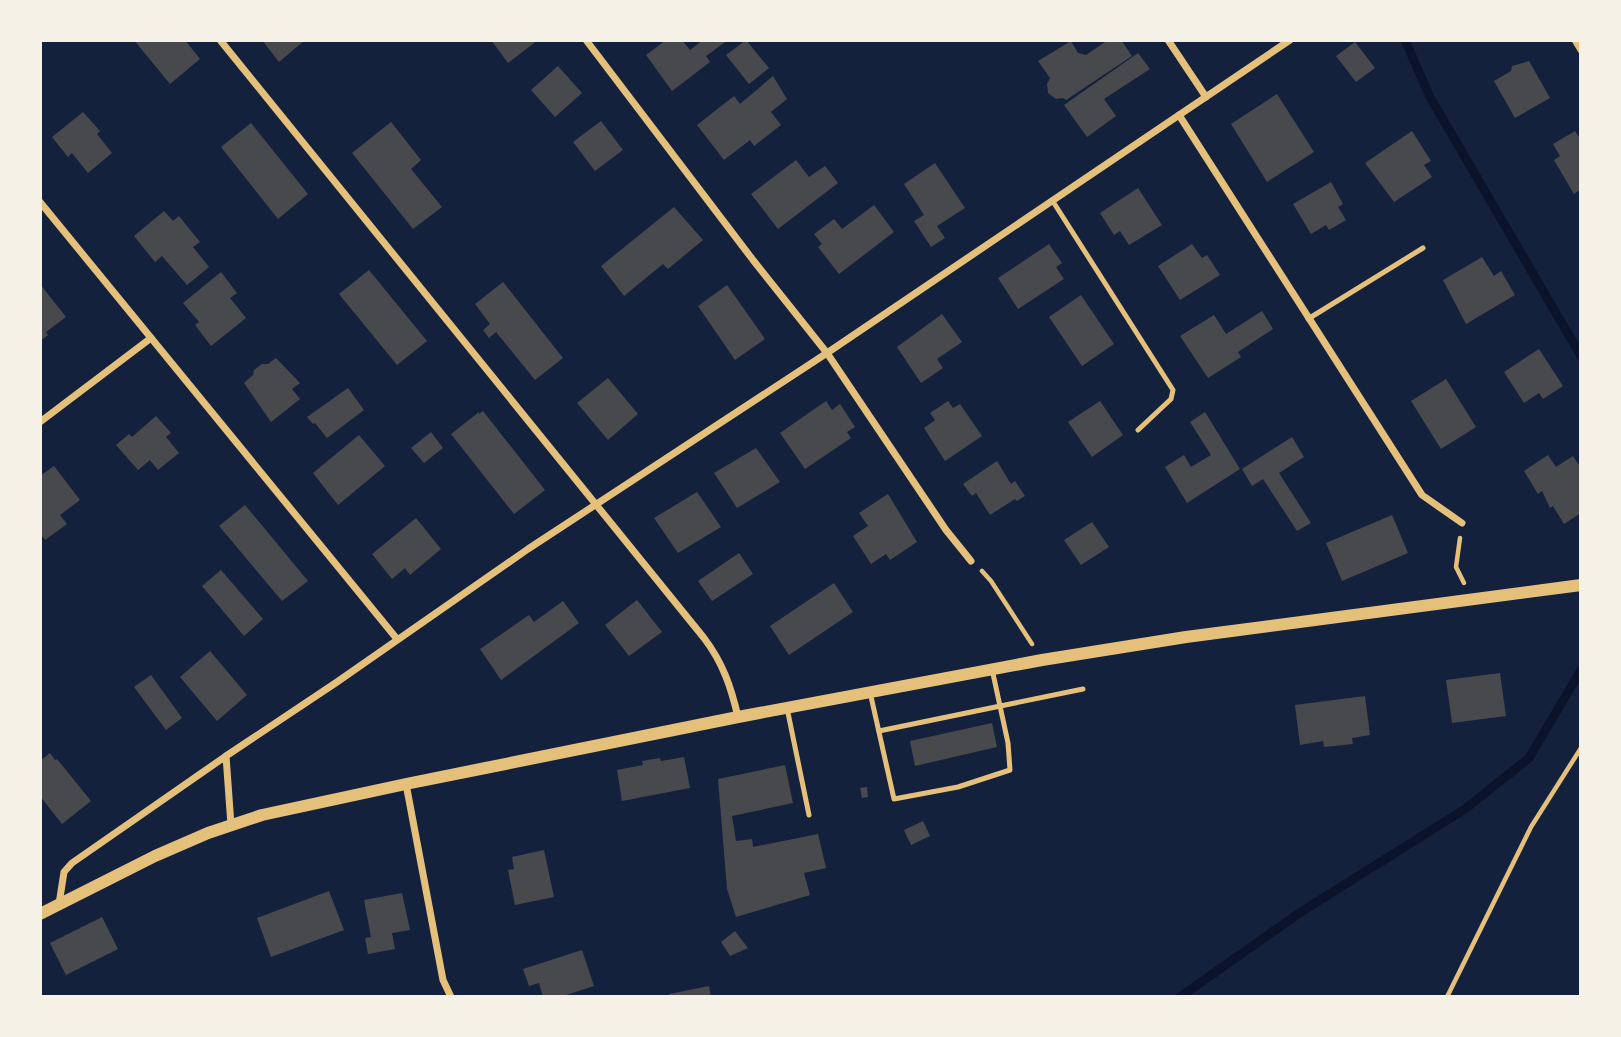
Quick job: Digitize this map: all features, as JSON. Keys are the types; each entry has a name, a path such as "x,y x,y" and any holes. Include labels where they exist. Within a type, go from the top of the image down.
{"street":[{"path":"219,40 719,658 730,683 738,717"},
{"path":"586,40 752,260 827,353 946,530 971,561"},
{"path":"1168,40 1206,97"},
{"path":"59,905 64,872 72,863 595,505 827,353 1290,40"},
{"path":"1575,40 1581,50"},
{"path":"1179,115 1422,495 1462,523"},
{"path":"40,203 397,639"},
{"path":"40,422 151,338"},
{"path":"40,914 155,856 231,825 406,783 1042,660 1186,637 1581,585"},
{"path":"226,756 231,825"},
{"path":"406,783 443,981 451,997"}],"lane":[{"path":"1052,200 1173,390 1171,399 1138,430"},
{"path":"1308,319 1423,248"},
{"path":"870,692 894,799 958,787 1010,770 1008,743 992,669"},
{"path":"878,731 1083,690"},
{"path":"788,708 809,816"}],"path":[{"path":"1462,523 1456,567 1473,599"},
{"path":"971,561 991,580 1042,660"},
{"path":"1447,997 1531,827 1581,748"}],"building":[{"path":"134,40 185,40 200,59 170,84"},
{"path":"262,40 305,40 279,62"},
{"path":"491,40 538,40 508,63"},
{"path":"666,40 682,40 690,50 703,40 728,40 706,56 710,62 672,91 646,55"},
{"path":"746,40 769,68 749,84 726,55"},
{"path":"1108,40 1121,40 1132,56 1066,100 1056,99 1048,93 1047,84 1050,78 1038,61 1071,41 1078,53 1086,55"},
{"path":"1355,42 1375,68 1356,82 1336,56"},
{"path":"1138,53 1150,69 1104,99 1116,116 1087,137 1064,105"},
{"path":"1529,61 1550,98 1515,118 1494,81 1511,71 1512,66"},
{"path":"558,66 582,93 555,117 531,90"},
{"path":"773,76 787,99 771,112 781,125 754,146 750,140 724,160 697,125 734,96 740,104"},
{"path":"1277,94 1314,152 1267,182 1231,124"},
{"path":"83,112 100,131 97,134 112,153 88,173 72,153 68,157 52,137"},
{"path":"601,121 623,150 595,171 573,142"},
{"path":"391,122 421,160 411,169 442,207 413,229 352,153"},
{"path":"251,123 308,194 278,219 221,147"},
{"path":"1412,131 1431,161 1424,165 1432,177 1394,202 1365,163"},
{"path":"1575,131 1581,140 1581,189 1574,194 1554,160 1560,156 1553,144"},
{"path":"796,160 809,177 825,166 838,183 778,229 751,194"},
{"path":"935,163 965,208 937,226 945,238 931,247 914,221 924,215 904,184"},
{"path":"1331,182 1343,204 1338,207 1346,220 1329,230 1326,225 1311,234 1293,204"},
{"path":"1138,188 1162,225 1129,245 1120,231 1114,235 1100,213"},
{"path":"874,205 894,232 839,274 818,247 822,244 814,234 834,219 842,229"},
{"path":"674,207 703,240 668,269 663,264 624,296 601,266"},
{"path":"164,211 173,221 179,216 200,242 193,247 209,267 187,285 162,256 155,262 134,236"},
{"path":"1049,244 1062,263 1056,267 1064,279 1018,309 998,278"},
{"path":"1192,244 1202,258 1207,255 1220,275 1180,300 1158,266"},
{"path":"1482,257 1494,276 1501,271 1515,295 1466,324 1443,280"},
{"path":"369,270 427,341 397,365 339,294"},
{"path":"221,272 237,293 230,298 246,318 211,346 195,325 199,322 183,303"},
{"path":"503,282 563,358 535,380 496,332 489,338 483,330 490,324 475,304"},
{"path":"40,284 66,317 46,332 48,335 40,341"},
{"path":"727,285 765,339 735,360 698,306"},
{"path":"1081,295 1114,344 1082,366 1049,317"},
{"path":"1262,311 1273,329 1238,352 1241,357 1208,378 1180,336 1214,315 1226,334"},
{"path":"942,314 962,342 937,359 943,368 921,383 897,347"},
{"path":"1539,349 1563,386 1543,399 1539,393 1524,403 1504,372"},
{"path":"276,358 300,383 292,389 300,399 271,422 244,383 253,375 254,370"},
{"path":"608,378 638,414 608,440 577,403"},
{"path":"1446,379 1476,427 1441,449 1411,401"},
{"path":"348,388 364,410 327,438 307,417"},
{"path":"826,401 832,410 840,404 855,427 847,432 851,438 805,469 780,433"},
{"path":"948,401 953,408 960,404 982,436 945,461 924,428 935,420 930,413"},
{"path":"1100,401 1123,435 1092,457 1068,422"},
{"path":"483,411 545,490 514,514 451,434"},
{"path":"1205,412 1240,469 1187,503 1165,467 1184,455 1191,467 1211,455 1190,422"},
{"path":"156,416 171,433 166,437 179,453 158,470 150,460 138,470 116,445 129,434 132,437"},
{"path":"431,432 443,448 424,463 411,448"},
{"path":"359,435 385,466 338,505 313,473"},
{"path":"1292,437 1304,457 1279,473 1311,523 1297,531 1263,479 1252,486 1242,469"},
{"path":"756,448 780,482 737,508 714,473"},
{"path":"1548,455 1556,467 1573,456 1581,468 1581,513 1564,524 1553,506 1550,508 1542,491 1538,494 1524,471"},
{"path":"997,461 1011,484 1015,481 1025,496 1017,501 1015,499 990,515 976,493 972,496 963,484"},
{"path":"54,466 80,500 60,515 67,524 45,540 40,533 40,476"},
{"path":"697,492 721,527 678,553 654,518"},
{"path":"888,494 917,542 890,560 886,554 871,564 853,536 868,526 859,513"},
{"path":"245,505 308,581 282,601 219,526"},
{"path":"1392,515 1408,553 1342,581 1326,543"},
{"path":"416,518 441,549 410,575 405,568 392,579 372,554"},
{"path":"1092,522 1109,547 1081,565 1064,540"},
{"path":"739,553 753,574 712,601 698,581"},
{"path":"221,570 263,619 244,636 202,586"},
{"path":"834,583 853,612 789,655 770,626"},
{"path":"637,600 662,632 629,656 605,625"},
{"path":"563,601 579,623 501,680 480,649 529,615 534,622"},
{"path":"210,651 247,695 217,721 180,677"},
{"path":"1500,673 1506,716 1452,723 1446,680"},
{"path":"151,675 182,718 166,730 134,687"},
{"path":"1365,696 1370,735 1352,738 1353,744 1324,747 1323,741 1300,745 1295,705"},
{"path":"992,723 997,747 915,766 910,741"},
{"path":"50,753 91,801 62,824 40,796 40,761"},
{"path":"684,757 690,788 622,801 617,770 643,765 642,761"},
{"path":"785,765 793,803 732,816 736,841 752,839 753,847 818,834 826,868 804,873 810,895 736,917 727,889 718,779"},
{"path":"867,787 868,797 862,798 860,788"},
{"path":"923,821 930,836 911,845 904,830"},
{"path":"544,850 554,897 515,905 508,870 514,869 512,857"},
{"path":"329,891 344,930 271,957 257,918"},
{"path":"402,893 410,930 392,933 395,949 368,954 365,938 371,937 364,900"},
{"path":"102,917 118,949 66,975 50,943"},
{"path":"735,931 748,948 730,956 721,942"},
{"path":"582,950 594,986 560,997 543,997 539,983 529,986 523,969"},
{"path":"709,986 711,997 669,997 669,994"}],"waterway":[{"path":"1405,40 1430,97 1581,356"},
{"path":"1180,997 1301,912 1465,809 1529,758 1581,670"}]}
